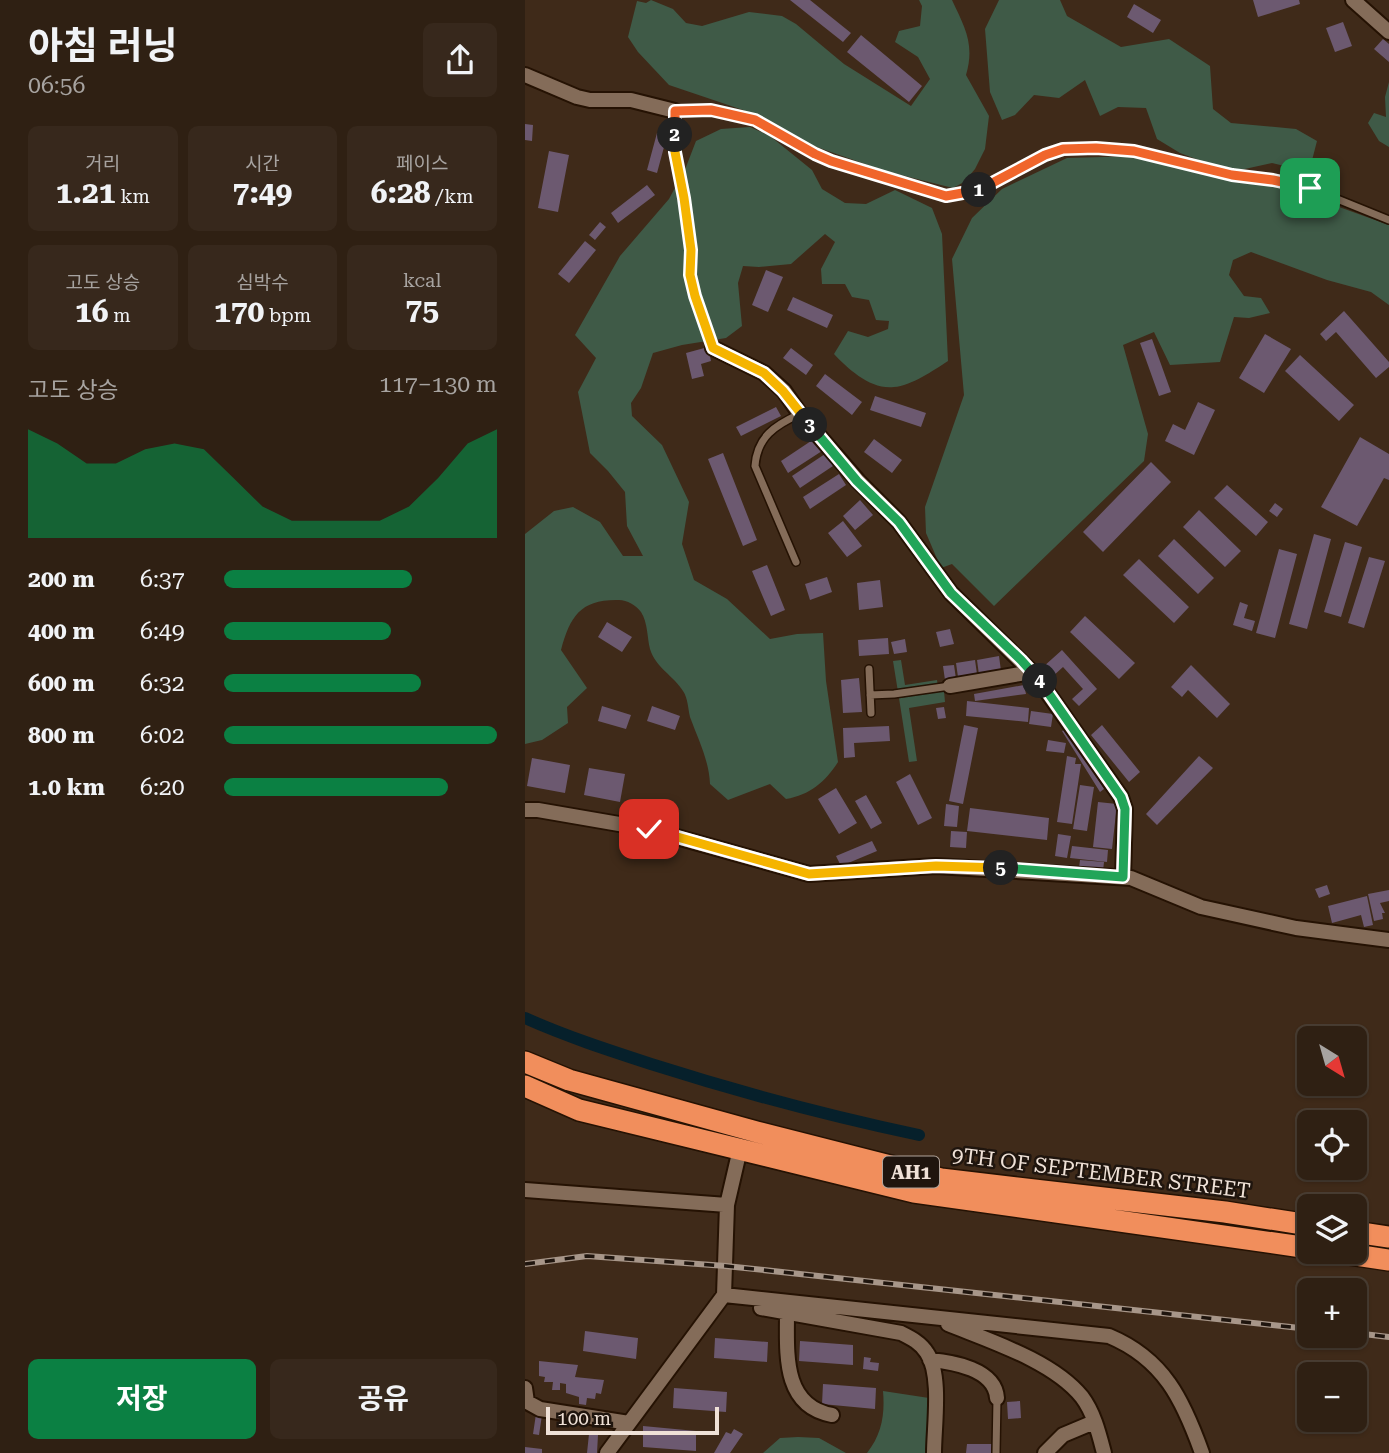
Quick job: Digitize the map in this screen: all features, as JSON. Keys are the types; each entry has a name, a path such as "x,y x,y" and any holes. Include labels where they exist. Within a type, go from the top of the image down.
{"highway":[{"name":"9TH OF SEPTEMBER STREET","path":"525,1062 569,1080 941,1179 1225,1212 1297,1223"},
{"name":"9TH OF SEPTEMBER STREET","path":"525,1086 579,1110 914,1192 1297,1246"},
{"path":"1367,1234 1389,1237"},
{"path":"1367,1257 1389,1260"}],"street":[{"path":"1353,0 1389,32"},
{"path":"525,75 577,97 590,100 631,100 675,111"},
{"path":"713,348 764,373 783,391 857,481 899,522 951,593 1048,691 1121,797 1125,809 1123,877"},
{"path":"950,686 1031,671"},
{"path":"525,810 649,829 809,874 936,866 1131,878 1213,910 1296,928 1389,940"},
{"path":"607,1453 723,1299 727,1205 740,1149"},
{"path":"525,1190 727,1205"},
{"path":"723,1299 901,1333 915,1341 927,1352 934,1368 934,1453"},
{"path":"723,1299 1109,1336 1130,1344 1150,1359 1171,1385 1183,1404 1202,1453"},
{"path":"787,1312 789,1367 795,1389 803,1402 818,1412 832,1415"},
{"path":"934,1318 1024,1356 1067,1382 1082,1398 1094,1422 1104,1453"},
{"path":"930,1360 975,1370 988,1379 996,1390 997,1398"},
{"path":"525,1388 527,1402 540,1409 629,1423"},
{"path":"1045,1453 1063,1435 1094,1422"}],"lane":[{"path":"713,348 690,275 691,250 675,152 675,111 711,110 755,120 831,161 946,196 980,190 1045,155 1063,149 1096,148 1134,151 1232,175 1310,188 1389,220"},
{"path":"796,562 755,466 756,452 771,430 800,414"},
{"path":"869,669 871,713"},
{"path":"870,695 950,686"},
{"path":"996,1453 997,1398"}],"green space":[{"path":"651,0 673,9 686,23 702,26 749,12 782,16 796,24 844,64 911,106 930,79 918,57 895,42 899,31 920,26 922,6 919,0 952,0 965,28 969,45 966,75 989,116 985,149 975,169 964,182 953,188 885,171 811,145 743,110 669,85 638,52 628,37 637,1 646,3"},
{"path":"999,0 1060,0 1067,16 1121,47 1169,39 1210,66 1213,109 1231,123 1296,129 1317,141 1309,172 1272,163 1231,172 1180,153 1157,139 1146,108 1118,107 1100,116 1085,80 1059,98 1034,95 1015,115 1002,120 990,92 985,29"},
{"path":"1389,82 1389,147 1379,141 1368,123 1374,113 1386,117 1385,97"},
{"path":"750,127 770,136 812,170 822,189 845,203 866,204 895,190 932,208 942,234 948,361 908,384 885,387 869,382 853,372 834,354 848,331 868,337 888,329 889,321 876,320 869,300 852,297 845,284 822,284 821,269 835,242 825,234 791,264 743,266 738,283 742,326 726,338 653,353 641,388 631,403 632,416 662,445 689,502 682,544 694,580 727,599 770,639 823,633 826,681 838,762 816,786 795,797 786,799 770,784 728,800 710,784 705,758 685,694 653,656 641,612 625,601 606,600 586,606 573,619 561,650 587,688 567,707 568,723 542,740 525,744 525,534 554,511 573,507 600,522 623,556 643,556 627,526 625,492 590,453 578,392 596,358 575,335 620,256 669,199 696,141 721,129"},
{"path":"1139,156 1208,175 1292,190 1389,225 1389,305 1371,292 1327,280 1251,252 1233,260 1229,275 1244,296 1261,298 1270,313 1249,318 1234,317 1220,362 1170,365 1154,332 1123,345 1148,434 1144,461 994,606 952,564 941,568 926,533 925,507 964,395 952,259 972,218 1002,189 1067,158"},
{"path":"901,660 905,685 937,680 938,686 898,692 893,661"},
{"path":"944,691 945,702 909,708 917,761 909,762 899,698"},
{"path":"883,1391 929,1398 929,1453 867,1453 881,1424"},
{"path":"780,1438 819,1438 846,1453 763,1453"}],"building":[{"path":"790,0 810,0 851,33 843,42"},
{"path":"1253,0 1299,0 1300,4 1258,17"},
{"path":"1134,4 1161,20 1153,33 1127,17"},
{"path":"1343,22 1352,46 1335,52 1326,28"},
{"path":"861,35 922,86 909,102 847,52"},
{"path":"1383,39 1389,44 1389,62 1374,49"},
{"path":"525,124 533,125 532,141 525,140"},
{"path":"657,133 667,136 657,173 647,170"},
{"path":"549,151 569,155 558,212 538,208"},
{"path":"647,185 655,195 618,223 611,213"},
{"path":"600,222 606,227 595,240 589,235"},
{"path":"585,241 596,250 569,283 558,274"},
{"path":"766,270 783,277 768,312 752,305"},
{"path":"793,297 833,315 827,328 787,310"},
{"path":"1344,311 1389,362 1389,367 1376,378 1336,332 1326,341 1320,334"},
{"path":"1265,334 1291,349 1264,393 1239,378"},
{"path":"1152,339 1171,392 1159,396 1140,343"},
{"path":"708,347 711,361 701,364 704,376 692,379 686,353"},
{"path":"791,348 813,365 806,375 783,358"},
{"path":"1300,355 1354,405 1339,421 1285,371"},
{"path":"825,374 862,402 852,415 816,386"},
{"path":"875,396 926,413 921,427 870,410"},
{"path":"1198,402 1215,410 1194,455 1165,441 1173,424 1185,430"},
{"path":"776,407 781,416 741,436 736,427"},
{"path":"1360,437 1389,454 1389,480 1384,478 1357,526 1321,507"},
{"path":"814,439 822,451 788,473 781,461"},
{"path":"874,439 902,460 892,473 864,452"},
{"path":"723,453 757,540 743,546 708,459"},
{"path":"825,454 833,466 800,488 792,476"},
{"path":"1151,462 1171,482 1103,552 1083,532"},
{"path":"839,474 846,485 810,509 803,497"},
{"path":"1227,485 1268,522 1256,536 1214,498"},
{"path":"860,500 873,515 855,530 843,516"},
{"path":"1275,503 1283,509 1277,517 1269,511"},
{"path":"1199,510 1241,551 1225,567 1183,527"},
{"path":"843,521 862,546 847,557 828,533"},
{"path":"1314,534 1331,539 1307,629 1289,624"},
{"path":"1174,539 1214,578 1198,594 1158,556"},
{"path":"1345,542 1362,547 1341,617 1324,612"},
{"path":"1279,549 1297,554 1275,638 1256,633"},
{"path":"1369,557 1385,561 1364,628 1348,623"},
{"path":"1139,559 1189,607 1174,623 1123,575"},
{"path":"767,565 785,610 771,616 752,571"},
{"path":"827,577 832,592 810,600 805,584"},
{"path":"880,580 883,607 859,610 857,583"},
{"path":"1240,602 1248,605 1244,618 1255,621 1252,631 1233,625"},
{"path":"1085,616 1135,663 1119,679 1070,632"},
{"path":"607,622 632,637 622,652 598,637"},
{"path":"950,629 954,644 940,647 936,632"},
{"path":"888,638 889,654 859,656 858,640"},
{"path":"905,639 907,652 894,654 891,642"},
{"path":"1062,650 1097,689 1079,706 1072,699 1083,689 1063,667 1052,677 1043,667"},
{"path":"999,656 1001,671 979,675 977,660"},
{"path":"975,660 977,674 958,677 956,663"},
{"path":"954,665 956,679 945,680 943,666"},
{"path":"1191,665 1230,704 1217,718 1188,690 1182,697 1171,687"},
{"path":"859,678 862,712 843,713 841,680"},
{"path":"1024,685 1026,694 975,701 974,694"},
{"path":"967,701 1029,708 1028,722 966,716"},
{"path":"602,706 631,715 626,729 598,721"},
{"path":"652,706 680,716 675,730 647,721"},
{"path":"944,707 946,718 938,719 936,708"},
{"path":"1031,711 1053,714 1051,727 1029,724"},
{"path":"964,725 978,728 963,804 949,801"},
{"path":"1102,725 1140,772 1129,782 1091,735"},
{"path":"889,726 890,741 854,743 855,757 844,758 843,728"},
{"path":"1066,729 1104,789 1100,792 1062,731"},
{"path":"1048,740 1066,743 1064,753 1046,751"},
{"path":"1067,756 1076,758 1075,764 1081,764 1072,824 1057,822"},
{"path":"1199,756 1213,768 1157,825 1146,814"},
{"path":"532,758 570,765 565,793 527,786"},
{"path":"589,768 625,774 620,802 584,795"},
{"path":"910,774 932,818 918,825 896,782"},
{"path":"1080,785 1094,787 1087,831 1073,829"},
{"path":"836,788 857,823 839,834 818,799"},
{"path":"866,795 882,823 871,829 855,801"},
{"path":"1098,802 1117,804 1112,849 1093,847"},
{"path":"946,804 959,806 957,827 944,826"},
{"path":"970,808 1049,818 1047,840 967,831"},
{"path":"951,831 967,832 966,848 950,847"},
{"path":"1058,834 1071,836 1067,858 1055,856"},
{"path":"872,841 877,851 841,866 836,856"},
{"path":"1072,846 1108,850 1107,862 1070,858"},
{"path":"1080,860 1104,862 1103,871 1079,868"},
{"path":"1327,885 1330,894 1319,898 1315,889"},
{"path":"1389,890 1389,901 1380,903 1385,913 1382,913 1383,919 1374,921 1368,894"},
{"path":"1367,896 1373,925 1364,927 1361,915 1332,923 1328,906"},
{"path":"585,1331 638,1338 636,1359 583,1351"},
{"path":"715,1338 768,1342 767,1362 714,1358"},
{"path":"800,1341 853,1345 853,1365 799,1361"},
{"path":"864,1357 871,1358 870,1362 879,1363 878,1371 863,1369"},
{"path":"539,1361 578,1365 575,1377 604,1380 601,1394 596,1393 595,1399 587,1398 586,1405 579,1404 579,1397 566,1393 566,1384 560,1383 560,1390 552,1390 553,1382 544,1382 545,1377 539,1376"},
{"path":"823,1384 876,1388 875,1409 822,1404"},
{"path":"674,1388 727,1392 726,1412 673,1408"},
{"path":"1020,1401 1021,1418 1008,1419 1007,1402"},
{"path":"536,1414 542,1415 539,1435 533,1434"},
{"path":"643,1426 696,1431 696,1451 643,1447"},
{"path":"734,1429 743,1434 730,1453 714,1453 726,1432 731,1434"},
{"path":"589,1434 598,1435 597,1453 587,1453"},
{"path":"967,1444 992,1444 991,1453 966,1453"},
{"path":"525,1447 542,1449 542,1453 525,1453"}],"waterway":[{"path":"525,1018 603,1048 717,1084 818,1112 919,1135"}],"railway":[{"path":"525,1264 587,1256 726,1266 1297,1328"},
{"path":"1367,1334 1389,1337"}],"route":[{"path":"649,829 809,874 936,866 1123,877 1126,843 1125,809 1121,797 1036,676 951,593 899,522 857,481 783,391 764,373 713,348 690,275 691,250 675,152 675,111 711,110 755,120 831,161 946,196 980,190 1045,155 1063,149 1096,148 1134,151 1232,175 1310,188"}]}
